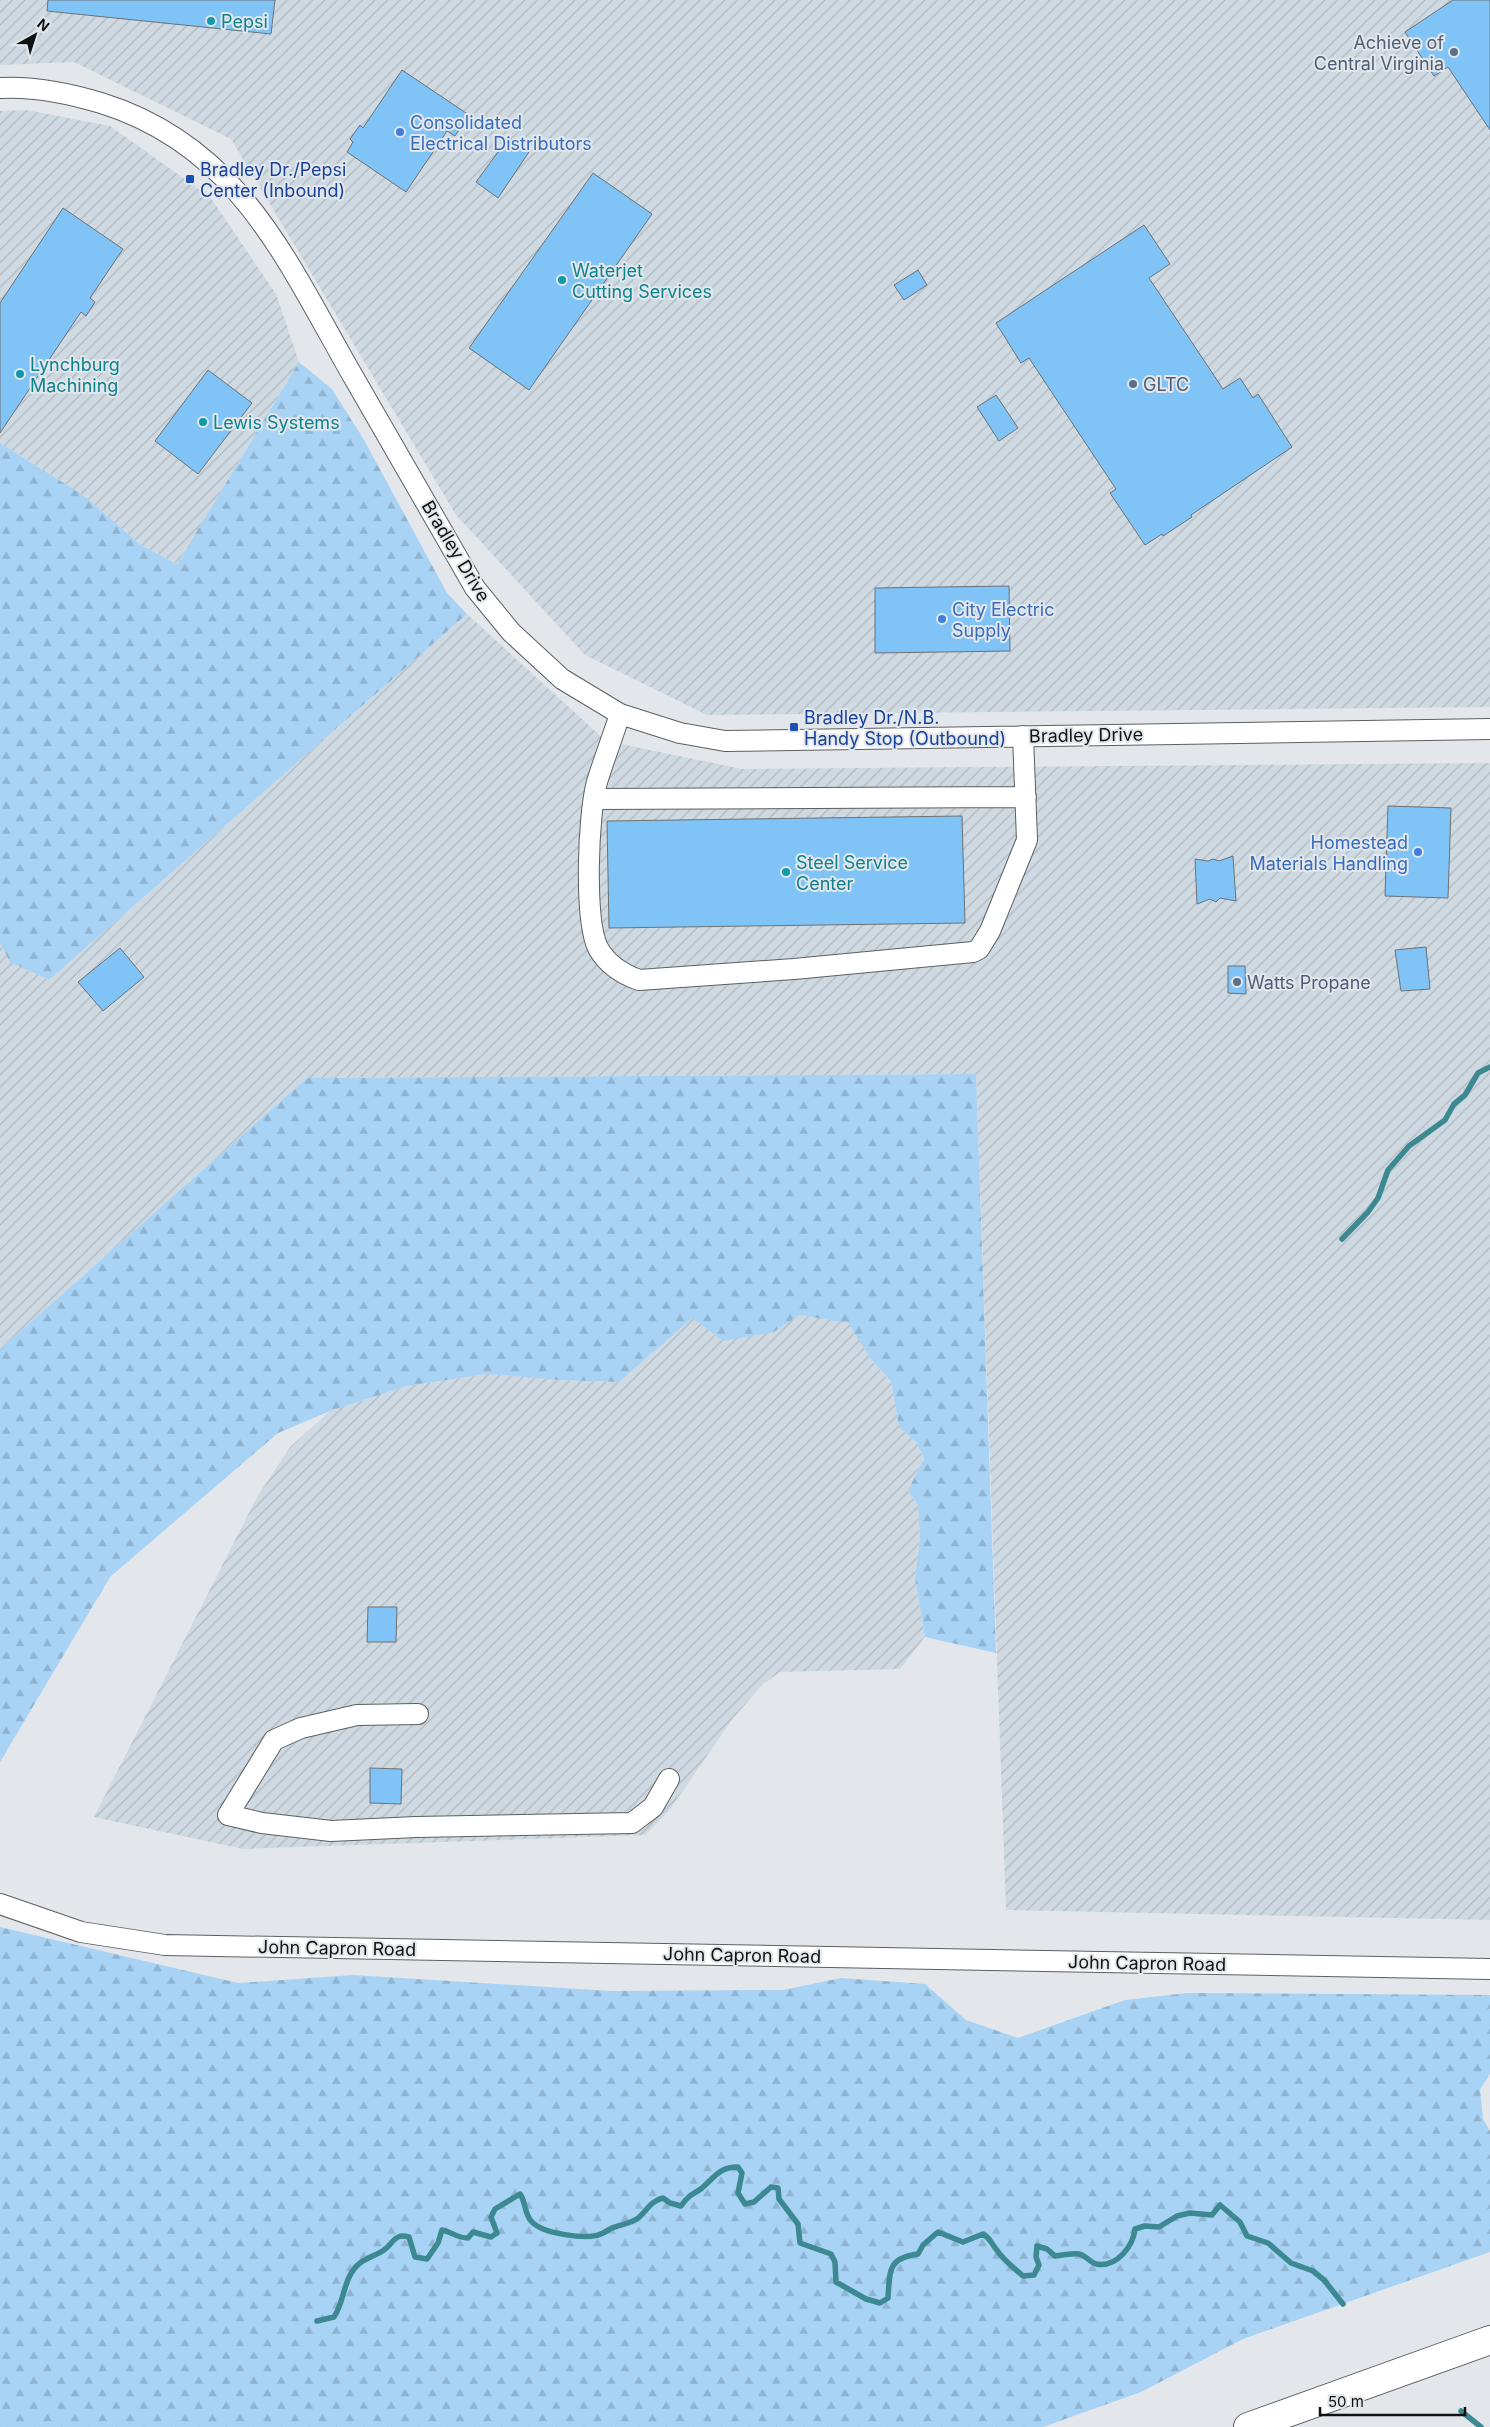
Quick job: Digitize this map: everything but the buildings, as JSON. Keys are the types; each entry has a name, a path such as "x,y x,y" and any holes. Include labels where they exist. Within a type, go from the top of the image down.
{"highway":[{"path":"1248,2427 1490,2340"}],"street":[{"name":"Bradley Drive","path":"0,88 70,93 124,110 179,138 224,175 268,229 475,588 511,632 562,679 620,714 680,733 725,741 1490,729"},
{"path":"620,714 597,783 594,798 588,864 592,933 606,959 619,971 639,980 794,969 973,952 979,949 990,931 1023,855 1027,840 1023,736"},
{"path":"594,798 1026,797"},
{"path":"418,1714 356,1715 301,1728 274,1740 228,1815 262,1823 331,1831 416,1826 632,1823 653,1807 669,1779"},
{"name":"John Capron Road","path":"0,1904 81,1932 165,1944 1490,1969"}],"shaded area":[{"path":"0,0 1490,0 1490,707 707,715 585,655 456,515 231,139 74,62 0,65"},
{"path":"26,110 110,126 210,197 276,294 299,362 177,564 141,545 83,495 0,443 0,111"},
{"path":"467,614 606,741 742,769 1490,763 1490,1920 1006,1910 976,1074 307,1078 0,1349 0,943 10,962 49,980"},
{"path":"799,1315 848,1322 871,1359 891,1383 899,1427 916,1442 924,1459 908,1490 918,1506 920,1539 915,1578 925,1637 900,1669 780,1672 763,1684 731,1721 669,1811 645,1835 243,1849 94,1817 257,1497 290,1447 330,1411 407,1386 488,1374 559,1380 619,1382 692,1317 774,1332"}],"green space":[{"path":"299,362 332,389 364,440 447,593 467,614 49,980 10,962 0,943 0,443 83,495 141,545 177,564"},
{"path":"976,1074 996,1653 925,1637 915,1578 920,1539 918,1506 908,1490 924,1459 916,1442 899,1427 891,1382 871,1359 848,1323 799,1315 774,1332 723,1341 692,1318 619,1382 559,1380 488,1374 407,1386 330,1411 278,1433 110,1577 0,1762 0,1349 307,1078"},
{"path":"0,1927 238,1983 353,1975 611,1991 783,1990 841,1978 925,1984 966,2020 1018,2038 1125,2000 1187,1993 1490,1995 1490,2074 1480,2090 1483,2119 1490,2131 1490,2252 1243,2339 1141,2392 1043,2427 0,2427"}],"waterway":[{"path":"1342,1239 1368,1212 1378,1198 1388,1170 1409,1146 1445,1120 1454,1104 1465,1095 1478,1073 1490,1067"},
{"path":"317,2321 334,2317 354,2268 384,2250 400,2236 409,2237 415,2257 427,2259 438,2243 442,2230 464,2238 468,2238 473,2232 491,2237 497,2233 491,2217 495,2209 520,2194 529,2218 537,2226 565,2235 594,2236 635,2220 659,2199 663,2198 670,2203 681,2206 718,2173 732,2167 738,2167 742,2173 738,2193 745,2204 754,2202 771,2187 778,2188 779,2199 798,2224 800,2243 831,2254 835,2262 836,2282 866,2299 880,2303 888,2298 890,2273 895,2263 908,2256 918,2254 923,2245 938,2232 963,2242 983,2234 1005,2260 1023,2276 1034,2275 1039,2265 1036,2257 1037,2246 1047,2249 1055,2256 1079,2254 1096,2264 1111,2263 1127,2249 1134,2236 1135,2229 1145,2226 1159,2227 1177,2216 1190,2213 1212,2215 1220,2205 1240,2222 1247,2236 1268,2243 1291,2263 1313,2271 1324,2280 1343,2304"},
{"path":"1461,2411 1481,2427"}],"place":[{"name":"Pepsi","path":"211,21"},
{"name":"Achieve of Central Virginia","path":"1454,52"},
{"name":"Consolidated Electrical Distributors","path":"400,132"},
{"name":"Bradley Dr./Pepsi Center (Inbound)","path":"190,179"},
{"name":"Waterjet Cutting Services","path":"562,280"},
{"name":"Lynchburg Machining","path":"20,374"},
{"name":"GLTC","path":"1133,384"},
{"name":"Lewis Systems","path":"203,422"},
{"name":"City Electric Supply","path":"942,619"},
{"name":"Bradley Dr./N.B. Handy Stop (Outbound)","path":"794,727"},
{"name":"Homestead Materials Handling","path":"1418,852"},
{"name":"Steel Service Center","path":"786,872"},
{"name":"Watts Propane","path":"1237,982"}]}
